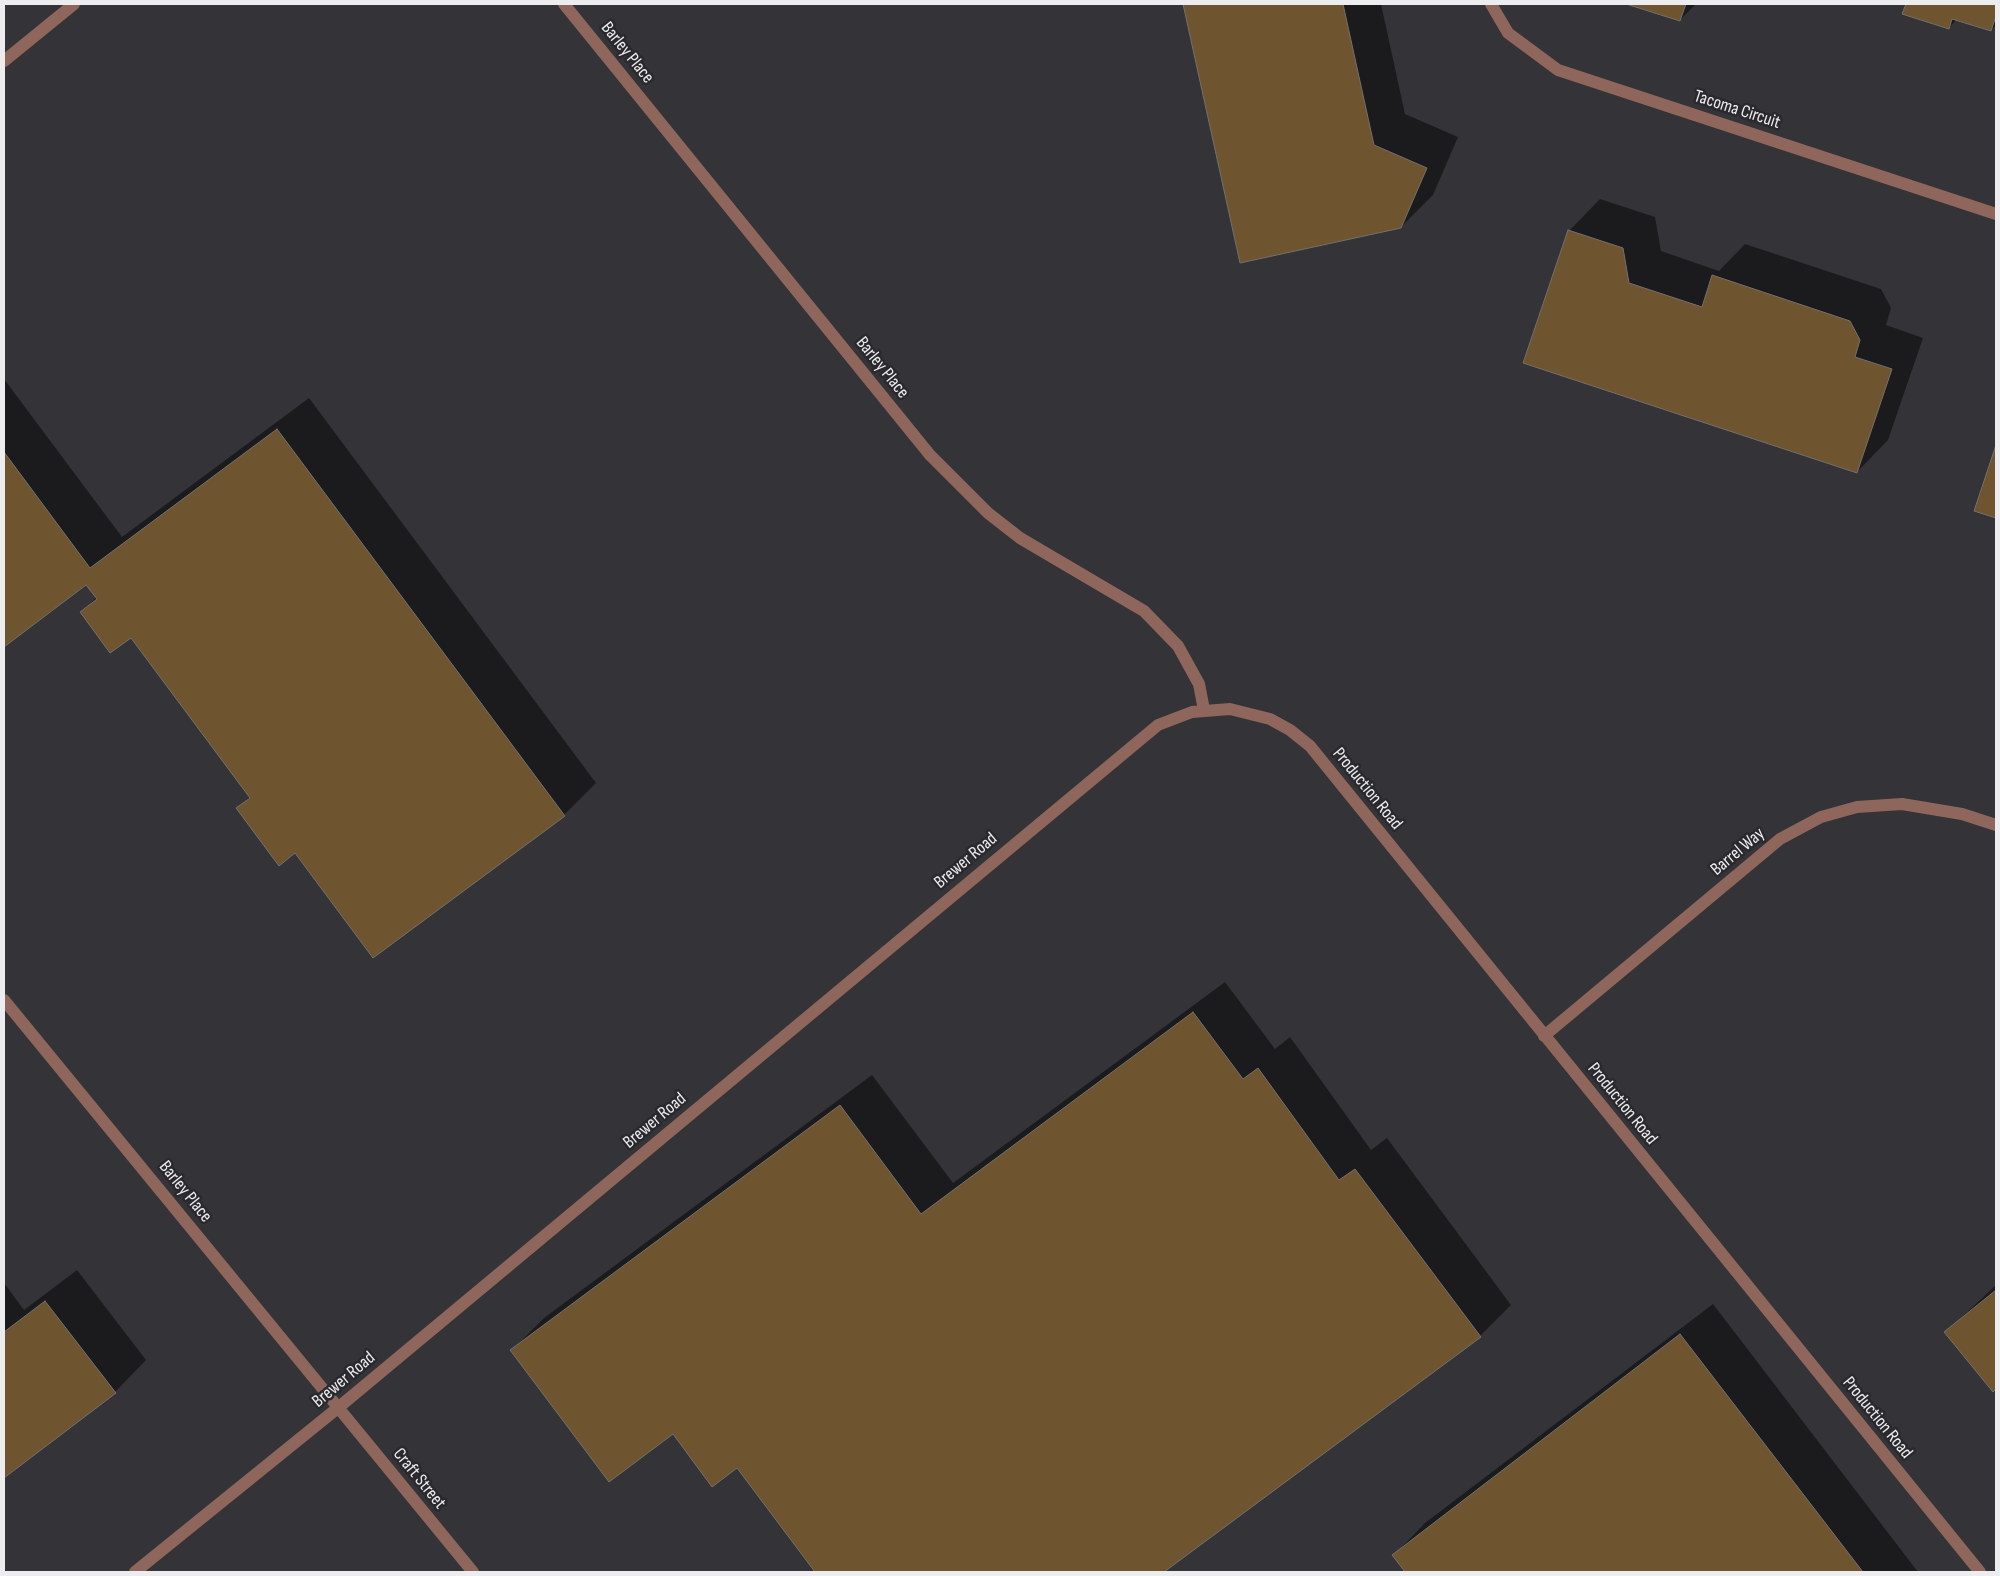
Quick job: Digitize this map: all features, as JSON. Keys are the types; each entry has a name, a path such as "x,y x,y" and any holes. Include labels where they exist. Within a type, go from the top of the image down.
{"street":[{"path":"4,61 74,4"},
{"name":"Barley Place","path":"564,4 930,455 988,513 1020,538 1144,610 1178,646 1199,684 1204,710"},
{"name":"Tacoma Circuit","path":"1491,4 1508,33 1558,70 1996,214"},
{"name":"Production Road","path":"1204,710 1230,709 1259,715 1290,730 1310,746 1980,1572"},
{"name":"Brewer Road","path":"135,1572 339,1407 1125,752 1158,726 1204,710"},
{"name":"Barrel Way","path":"1544,1036 1780,839 1821,816 1857,808 1902,804 1962,814 1996,825"},
{"name":"Barley Place","path":"4,1000 339,1407"},
{"name":"Craft Street","path":"339,1407 473,1572"}],"building":[{"path":"1183,4 1343,4 1374,145 1427,168 1401,228 1240,263"},
{"path":"1626,4 1686,4 1680,21"},
{"path":"1906,4 1996,4 1996,16 1991,31 1952,19 1949,29 1902,14"},
{"path":"1568,230 1623,248 1629,283 1702,307 1712,275 1850,321 1860,340 1855,357 1892,369 1857,473 1523,363"},
{"path":"277,429 565,816 373,958 295,853 279,866 236,808 250,798 131,638 110,653 80,612 97,599 86,585 4,647 4,452 90,568"},
{"path":"1996,445 1996,518 1974,511"},
{"path":"1193,1012 1243,1079 1258,1068 1339,1180 1355,1169 1481,1337 1164,1572 815,1572 737,1468 712,1487 673,1434 609,1482 510,1350 840,1105 921,1214"},
{"path":"1996,1290 1996,1389 1993,1392 1944,1332"},
{"path":"45,1301 116,1393 4,1478 4,1332"},
{"path":"1680,1334 1863,1572 1405,1572 1392,1555"}]}
